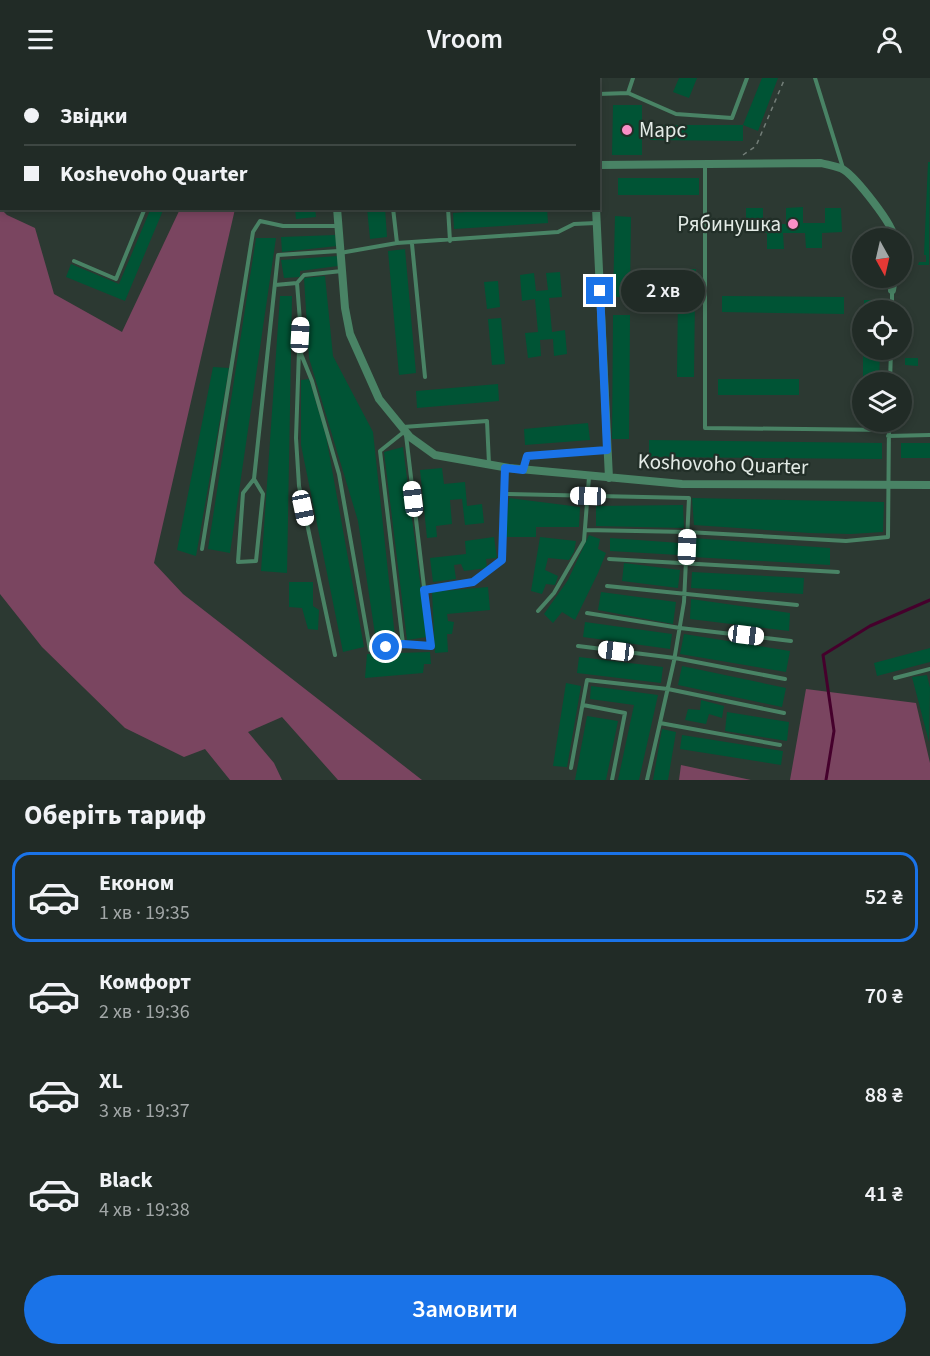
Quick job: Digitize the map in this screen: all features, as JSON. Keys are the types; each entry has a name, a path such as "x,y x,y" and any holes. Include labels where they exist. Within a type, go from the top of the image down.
{"street":[{"path":"600,165 821,163 843,169 885,218 891,228"},
{"name":"Koshovoho Quarter","path":"337,210 350,334 378,399 403,429 435,455 505,468 682,484 930,485"},
{"path":"596,210 609,478"}],"lane":[{"path":"628,93 633,78"},
{"path":"600,94 628,93 675,114 732,117 747,78"},
{"path":"815,78 843,169"},
{"path":"705,165 705,428 852,430"},
{"path":"74,261 117,279 144,210"},
{"path":"393,210 396,243"},
{"path":"448,210 450,241"},
{"path":"202,549 253,232 260,221 283,226 338,226"},
{"path":"254,479 263,494 256,561 238,562 243,493 254,479 278,255 340,252 396,243 558,232 574,224 596,223"},
{"path":"412,243 425,377"},
{"path":"275,285 297,283 304,275 342,271"},
{"path":"297,283 300,321 296,438 299,486 335,655"},
{"path":"892,290 892,300"},
{"path":"299,349 312,381 339,474 370,650 403,644 431,646 403,429"},
{"path":"403,644 380,451 403,429 487,421 489,465"},
{"path":"585,530 687,532 846,541 888,537 888,432"},
{"path":"888,436 930,435"},
{"path":"523,470 527,456 607,450"},
{"path":"424,590 473,582 502,560 505,468"},
{"path":"538,611 554,593 584,541 589,476"},
{"path":"505,494 689,498 685,593 680,628 647,780"},
{"path":"609,559 838,572"},
{"path":"607,586 797,605"},
{"path":"587,613 680,628 791,641"},
{"path":"578,646 675,658 785,679"},
{"path":"896,678 930,669"},
{"path":"571,768 587,680 668,689 784,713"},
{"path":"583,705 625,713 612,780"},
{"path":"660,723 780,745"}],"path":[{"path":"728,165 756,146 785,78"}],"shaded area":[{"path":"0,210 35,228 54,294 122,332 180,210 235,210 154,563 183,594 422,780 338,780 282,717 248,732 274,763 282,780 230,780 205,749 184,757 125,728 42,647 0,594"},
{"path":"806,689 916,703 930,763 930,780 790,780"},
{"path":"681,765 751,780 679,780"}],"building":[{"path":"679,78 697,78 689,98 673,92"},
{"path":"762,78 778,78 758,131 743,125"},
{"name":"Марс","path":"613,105 642,105 642,155 612,155"},
{"path":"650,125 743,125 743,141 650,140"},
{"path":"928,162 930,162 929,265 918,265 919,262 926,262 926,255 924,255"},
{"path":"618,178 699,178 699,195 618,195"},
{"path":"803,207 803,223 825,223 825,208 841,208 842,232 822,233 822,248 806,248 805,233 783,233 784,249 767,249 767,233 746,233 746,208 763,208 763,224 786,224 786,208"},
{"path":"150,210 163,210 125,301 66,277 71,264 119,284"},
{"path":"295,210 315,210 316,217 296,219"},
{"path":"367,210 385,210 387,237 370,239"},
{"path":"547,210 548,223 454,229 453,213"},
{"path":"615,216 631,217 630,297 613,297"},
{"path":"335,235 337,246 282,252 281,237"},
{"path":"256,238 276,238 230,553 208,549"},
{"path":"405,249 416,373 399,375 388,251"},
{"path":"338,256 338,266 300,271 300,277 284,278 281,260"},
{"path":"679,269 696,269 696,285 679,285"},
{"path":"560,272 562,297 549,298 552,332 565,330 567,354 554,356 553,339 540,340 541,356 528,358 525,333 538,332 535,299 522,301 520,275 534,273 536,291 548,290 546,273"},
{"path":"325,276 333,356 373,432 395,637 376,641 358,521 309,358 304,278"},
{"path":"498,281 500,307 487,309 484,282"},
{"path":"678,294 695,294 694,377 677,377"},
{"path":"280,296 292,296 287,573 261,571"},
{"path":"722,296 844,297 844,314 722,312"},
{"path":"613,315 630,315 629,439 612,439"},
{"path":"501,318 505,364 492,365 488,319"},
{"path":"918,358 918,366 905,365 905,360"},
{"path":"863,360 880,360 879,372 863,372"},
{"path":"213,367 229,368 196,556 177,550"},
{"path":"309,379 326,436 364,647 343,652 301,445 301,380"},
{"path":"718,379 799,379 799,395 718,395"},
{"path":"498,384 499,401 417,408 416,391"},
{"path":"588,423 590,440 525,445 524,429"},
{"path":"649,440 882,443 882,459 649,457"},
{"path":"901,443 930,443 930,458 901,458"},
{"path":"403,447 427,637 407,640 384,452"},
{"path":"442,468 444,484 465,482 467,506 482,504 484,523 465,525 462,499 450,500 452,524 436,526 437,537 427,538 420,470"},
{"path":"509,498 580,507 579,527 536,527 536,537 505,537"},
{"path":"692,498 884,502 883,532 809,533 694,525"},
{"path":"683,505 684,528 596,526 596,506"},
{"path":"589,535 600,539 598,549 606,553 598,573 575,620 562,612 553,623 544,614 568,580"},
{"path":"494,537 497,558 486,559 487,568 464,571 461,564 454,565 456,579 433,582 430,558 466,554 465,541"},
{"path":"540,537 576,541 574,552 569,560 548,558 545,570 558,576 555,585 546,584 542,594 531,591"},
{"path":"610,538 680,543 679,555 610,551"},
{"path":"693,538 830,548 830,565 693,557"},
{"path":"624,563 680,570 678,588 622,581"},
{"path":"692,572 804,578 803,594 691,588"},
{"path":"289,582 313,582 313,606 319,610 318,630 308,629 302,608 289,607"},
{"path":"488,587 490,610 447,614 448,621 454,622 452,634 447,634 448,652 435,653 432,592"},
{"path":"601,592 676,602 673,624 598,610"},
{"path":"691,599 790,613 789,631 690,619"},
{"path":"585,622 672,634 670,649 583,637"},
{"path":"684,634 790,651 786,672 680,654"},
{"path":"930,648 930,662 877,676 874,663"},
{"path":"430,652 431,664 424,664 423,673 365,678 367,654"},
{"path":"579,657 663,667 661,683 577,673"},
{"path":"682,666 786,688 782,707 678,685"},
{"path":"927,675 930,688 929,742 912,677"},
{"path":"566,683 581,686 567,767 553,766"},
{"path":"591,686 658,695 639,780 618,780 634,705 590,699"},
{"path":"701,700 724,706 722,718 709,714 706,724 685,720 688,709 700,710"},
{"path":"727,712 789,722 787,741 725,731"},
{"path":"587,716 618,721 606,780 575,780"},
{"path":"662,729 676,732 668,780 653,780"},
{"path":"682,735 783,751 781,765 680,749"}],"waterway":[{"path":"826,780 834,731 823,655 870,626 930,600"}],"place":[{"name":"Марс","path":"627,130"},
{"name":"Рябинушка","path":"793,224"}],"route":[{"path":"386,647 403,644 431,646 424,590 473,582 502,560 505,468 523,470 527,456 607,450 600,291"}]}
